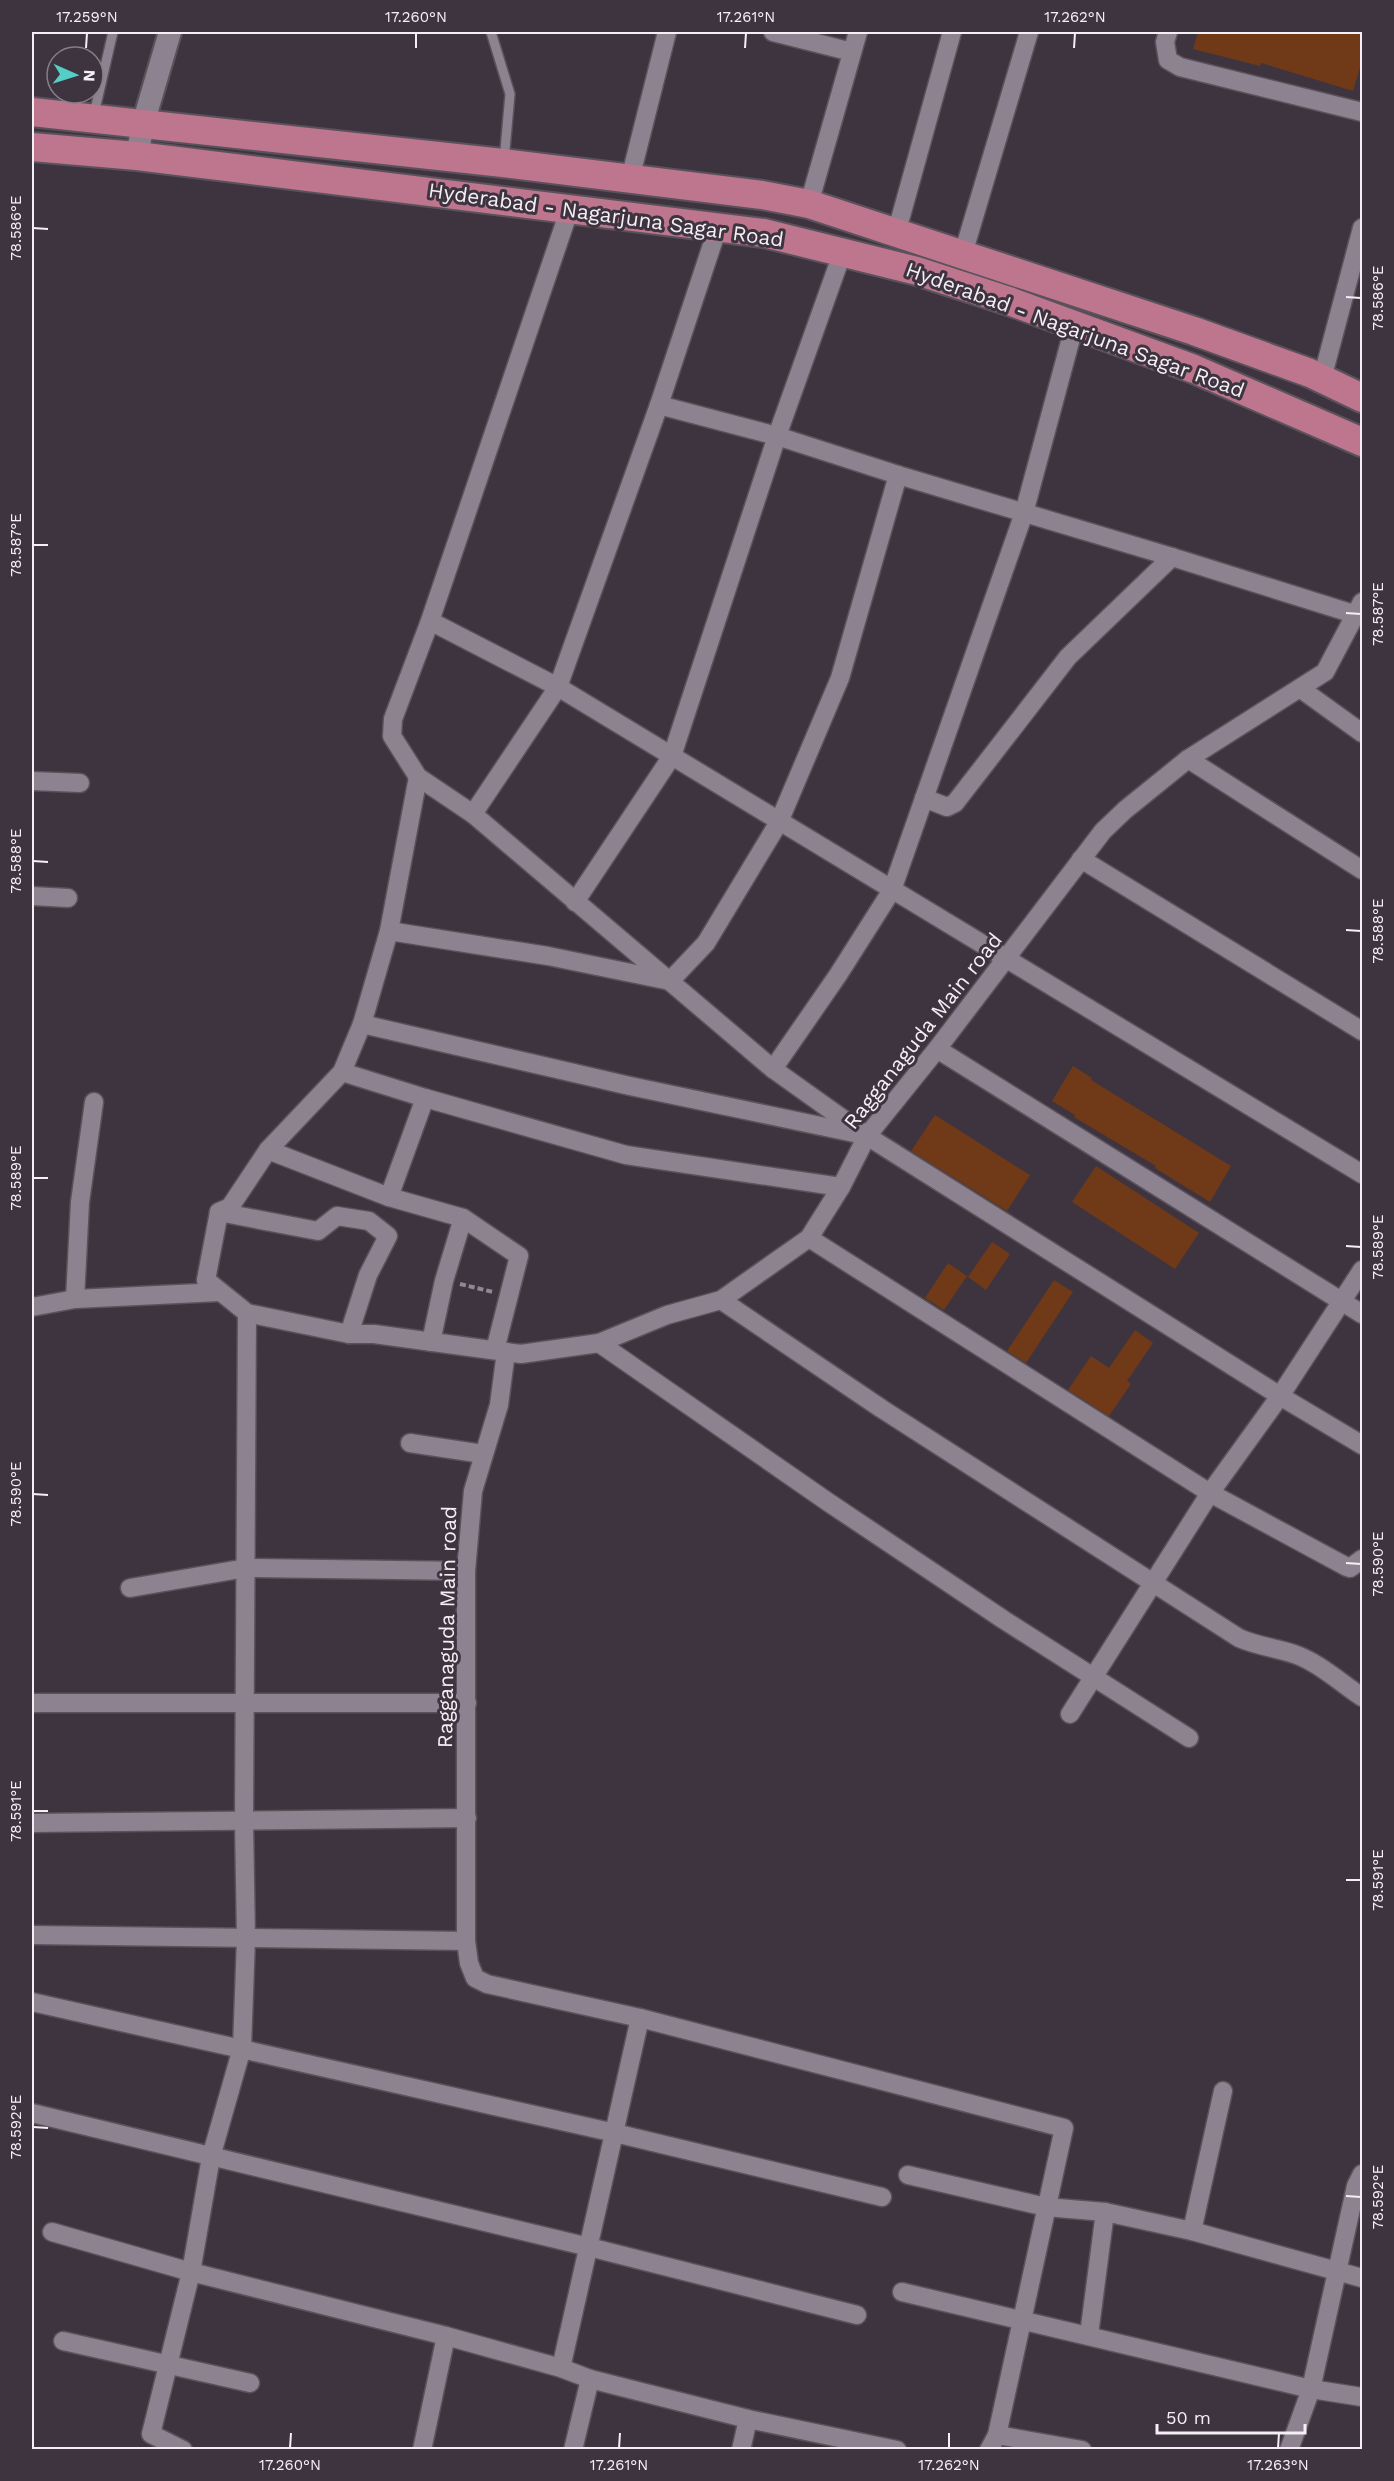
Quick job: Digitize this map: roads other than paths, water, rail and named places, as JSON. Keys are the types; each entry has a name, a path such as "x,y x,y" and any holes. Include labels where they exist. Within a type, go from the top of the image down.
{"main road":[{"name":"Hyderabad - Nagarjuna Sagar Road","path":"32,112 503,163 809,204 1194,331 1310,373 1362,398"},
{"name":"Hyderabad - Nagarjuna Sagar Road","path":"32,147 137,156 764,232 917,271 1009,302 1194,369 1362,442"}],"street":[{"path":"137,156 143,124 170,32"},
{"path":"630,179 668,32"},
{"path":"772,32 852,52"},
{"path":"809,204 858,32"},
{"path":"896,234 952,32"},
{"path":"963,254 1029,32"},
{"path":"1168,32 1165,42 1168,60 1180,67 1362,112"},
{"path":"570,208 430,621 393,719 392,736 418,777 473,814 773,1069 867,1136 1280,1396 1362,1445"},
{"path":"473,814 558,687 659,405 718,227"},
{"path":"1322,379 1362,228"},
{"path":"575,902 672,756 777,436 843,251"},
{"path":"773,1069 838,975 892,890 1024,513 1074,327"},
{"path":"659,405 777,436 1024,513 1360,609"},
{"path":"670,981 706,943 779,822 840,678 898,475"},
{"path":"924,798 947,807 955,803 1068,657 1172,556"},
{"name":"Ragganaguda Main road","path":"640,2018 487,1984 476,1978 469,1963 466,1941 466,1571 473,1491 499,1405 501,1351 521,1354 599,1343 667,1315 721,1299 809,1238 841,1187 867,1136 1007,959 1081,859 1125,810 1188,759 1301,689 1324,672 1360,609"},
{"path":"430,621 558,687 1362,1174"},
{"path":"1301,689 1362,733"},
{"path":"1188,759 1362,870"},
{"path":"219,1212 230,1207 268,1150 342,1072 362,1024 389,931 418,777"},
{"path":"32,781 80,783"},
{"path":"1081,859 1362,1031"},
{"path":"32,896 68,898"},
{"path":"389,931 548,956 670,981"},
{"path":"362,1024 630,1086 867,1136"},
{"path":"937,1049 1362,1314"},
{"path":"342,1072 626,1155 841,1187"},
{"path":"388,1197 425,1098"},
{"path":"75,1299 80,1202 94,1102"},
{"path":"219,1212 206,1280 247,1313 349,1334 374,1334 501,1351 509,1296 519,1256 463,1218 388,1197 268,1150"},
{"path":"219,1212 318,1231 338,1216 369,1221 388,1236 368,1275 349,1334"},
{"path":"431,1342 444,1281 463,1218"},
{"path":"809,1238 1210,1493 1347,1568 1362,1559"},
{"path":"1070,1714 1210,1493 1280,1396 1362,1270"},
{"path":"32,1307 75,1299 220,1292"},
{"path":"721,1299 882,1409 1239,1638 1252,1644 1295,1654 1306,1659 1362,1697"},
{"path":"183,2450 151,2434 191,2272 211,2157 242,2048 246,1939 244,1701 247,1313"},
{"path":"599,1343 837,1508 1004,1620 1189,1738"},
{"path":"410,1443 483,1454"},
{"path":"130,1588 246,1568 466,1571"},
{"path":"32,1703 244,1701 467,1703"},
{"path":"32,1823 467,1818"},
{"path":"32,1935 466,1941"},
{"path":"32,2002 615,2133 882,2197"},
{"path":"561,2368 640,2018 1064,2128 993,2442 1082,2450"},
{"path":"1192,2231 1223,2091"},
{"path":"32,2113 589,2247 857,2315"},
{"path":"1289,2450 1311,2389 1356,2186 1362,2174"},
{"path":"908,2175 1047,2207 1104,2212 1192,2231 1362,2278"},
{"path":"1089,2335 1104,2212"},
{"path":"52,2232 191,2272 446,2336 561,2368 590,2379 748,2419 897,2450"},
{"path":"902,2292 1311,2389 1362,2397"},
{"path":"422,2450 446,2336"},
{"path":"63,2340 250,2383"},
{"path":"573,2450 590,2379"},
{"path":"741,2450 748,2419"}],"lane":[{"path":"93,118 113,32"},
{"path":"491,32 510,94 503,163"}]}
